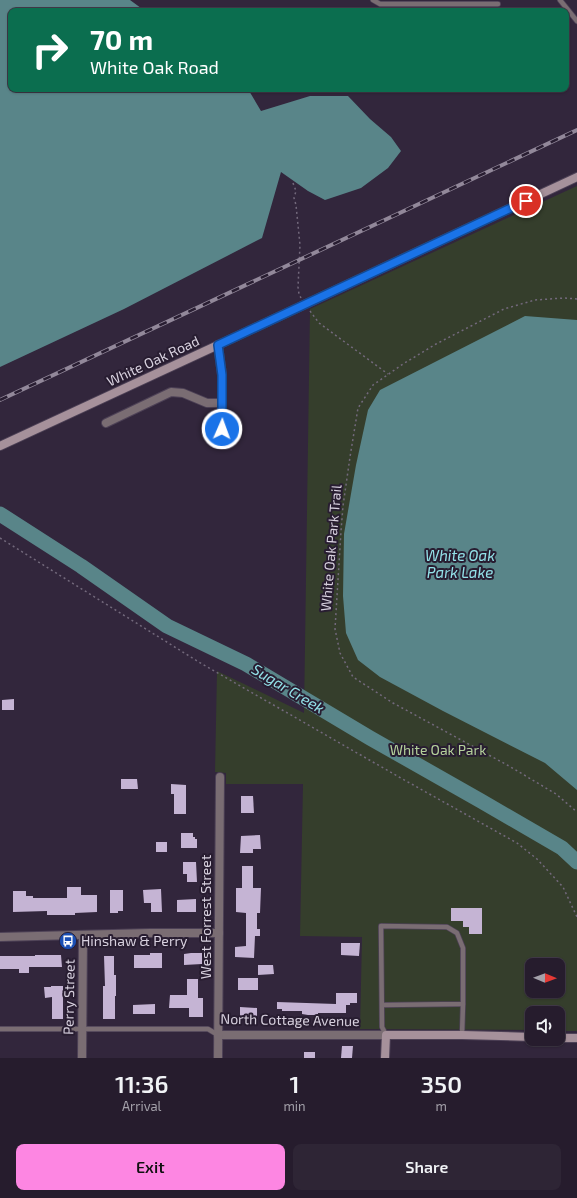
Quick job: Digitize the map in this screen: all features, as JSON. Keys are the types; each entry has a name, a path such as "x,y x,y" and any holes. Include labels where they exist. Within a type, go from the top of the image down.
{"street":[{"name":"White Oak Road","path":"0,446 577,176"},
{"path":"218,345 222,375 222,429"},
{"path":"106,423 171,392 183,393 207,403 222,403"},
{"name":"West Forrest Street","path":"218,1058 220,777"},
{"path":"0,937 150,933 219,933"},
{"name":"Perry Street","path":"82,1058 83,935"},
{"name":"North Cottage Avenue","path":"218,1035 462,1035 525,1037"},
{"path":"385,1058 386,1035"},
{"path":"565,1038 577,1038"}],"lane":[{"path":"373,0 380,4 498,4"},
{"path":"560,0 566,8"},
{"path":"569,11 577,21"},
{"path":"386,1035 382,1027 381,926 437,926 447,927 457,933 463,948 462,1035"},
{"path":"382,1005 463,1004"},
{"name":"North Cottage Avenue","path":"0,1029 208,1029 218,1035"}],"path":[{"path":"293,183 296,191 294,198 300,245 299,294 319,323 388,374"},
{"name":"White Oak Park Trail","path":"577,299 564,298 535,300 504,309 436,344 388,374 374,385 358,408 343,506 335,629 340,654 353,678 393,703 509,766 556,794 577,812"},
{"path":"0,538 202,664 517,843 537,859 563,886 577,917"}],"green space":[{"name":"White Oak Park","path":"577,186 577,1031 565,1031 565,1006 525,1006 525,1030 360,1029 362,937 300,936 303,784 226,784 226,773 215,772 217,671 304,713 310,309"}],"water":[{"path":"0,0 130,0 141,8 8,8 8,92 250,92 261,111 310,96 348,96 370,119 391,137 401,151 388,168 361,188 325,200 308,191 281,172 262,238 124,309 0,367"},
{"name":"White Oak Park Lake","path":"525,316 577,320 577,790 545,763 380,677 358,660 346,633 343,596 344,534 356,465 368,410 380,390"}],"building":[{"path":"14,699 14,710 2,710 2,700"},
{"path":"121,779 137,779 138,789 121,789"},
{"path":"171,784 186,785 186,814 174,814 174,794 171,794"},
{"path":"241,796 253,796 254,813 241,813"},
{"path":"181,833 193,833 193,837 197,839 197,848 181,848"},
{"path":"260,835 261,849 253,849 253,853 240,853 241,836"},
{"path":"156,842 167,842 167,852 156,852"},
{"path":"183,862 196,862 197,882 187,882 187,874 183,874"},
{"path":"242,866 253,866 253,888 261,888 260,913 257,913 257,929 260,929 260,936 255,936 254,958 235,957 235,947 246,946 246,913 236,912 236,888 242,888"},
{"path":"67,887 81,887 81,895 97,895 97,912 75,913 75,915 47,915 47,911 13,912 13,891 26,891 26,896 33,896 33,898 67,898"},
{"path":"161,889 162,912 151,912 151,903 144,903 143,890"},
{"path":"110,890 123,890 123,911 118,911 118,913 110,913"},
{"path":"196,899 196,912 177,912 177,900"},
{"path":"451,908 482,908 482,934 469,934 469,927 463,927 463,921 451,921"},
{"path":"341,943 360,943 359,956 341,955"},
{"path":"150,953 162,953 162,968 134,968 134,955 150,955"},
{"path":"202,953 202,964 184,965 184,954"},
{"path":"61,955 62,967 29,967 29,973 19,973 19,969 0,969 0,956"},
{"path":"104,956 114,956 114,975 116,975 115,1019 103,1019 103,986 105,986"},
{"path":"258,965 273,965 274,974 258,975"},
{"path":"238,978 258,978 258,990 238,990"},
{"path":"187,979 198,979 198,998 203,998 203,1017 189,1017 189,1008 169,1008 170,995 187,995"},
{"path":"63,986 63,1019 52,1019 52,997 45,998 44,987"},
{"path":"336,993 357,993 357,1003 350,1003 350,1005 346,1005 346,1013 318,1013 318,1015 308,1015 302,1014 302,1011 282,1011 282,1009 277,1009 277,1002 336,1004"},
{"path":"155,1004 155,1014 133,1014 133,1005"},
{"path":"240,1007 257,1008 257,1017 240,1019"},
{"path":"342,1046 353,1046 352,1058 341,1058"},
{"path":"304,1052 315,1052 315,1058 304,1058"}],"waterway":[{"name":"Sugar Creek","path":"0,514 81,566 167,626 246,664 370,738 562,848 577,862"}],"railway":[{"path":"0,400 577,130"}],"place":[{"name":"Hinshaw & Perry","path":"68,941"}],"route":[{"path":"222,429 222,375 218,345 526,201"}]}
